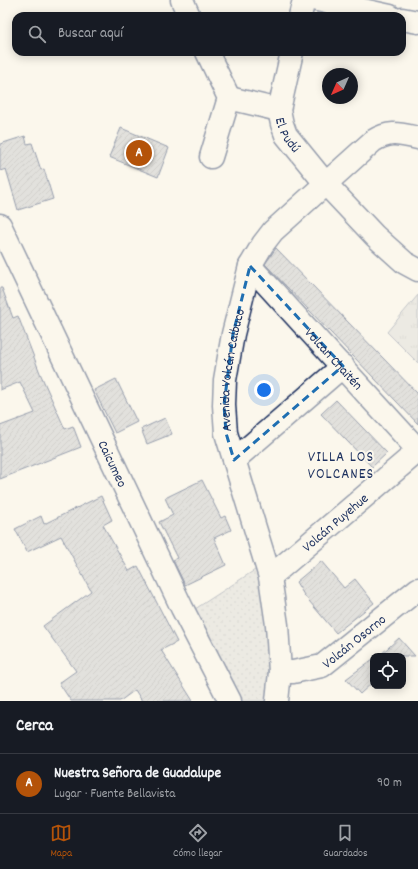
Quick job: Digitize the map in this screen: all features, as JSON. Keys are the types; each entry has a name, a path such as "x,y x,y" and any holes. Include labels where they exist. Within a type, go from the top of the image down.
{"street":[{"path":"182,0 187,12"},
{"path":"301,12 304,0"},
{"path":"316,0 372,12"},
{"path":"406,20 418,22"},
{"path":"209,56 229,98 211,157"},
{"name":"El Pudú","path":"291,56 279,110 286,135 326,183 375,236 405,263 418,270"},
{"path":"229,98 279,110"},
{"name":"Avenida Volcán Calbuco","path":"277,701 280,672 277,625 270,577 226,433 225,380 233,334 250,266 263,244 273,231 373,141 384,134 397,134 418,138"},
{"name":"Caicumeo","path":"0,225 182,608 230,701"},
{"name":"Volcan Chaitén","path":"250,266 343,366 418,450"},
{"path":"234,460 343,366"},
{"name":"Volcán Puyehue","path":"270,577 418,450"},
{"name":"Volcán Osorno","path":"280,672 293,672 322,666 418,588"}],"highlighted area":[{"path":"250,266 343,366 234,460 226,433 224,405 233,334"}],"green space":[{"path":"418,295 418,363 387,332"},
{"path":"258,568 272,672 268,701 237,701 192,611"}],"building":[{"path":"121,128 169,148 158,177 109,157"},
{"path":"25,136 27,144 32,143 41,170 44,169 53,199 18,210 6,169 0,171 0,144"},
{"path":"276,248 418,394 418,424 265,264"},
{"path":"0,288 2,288 13,318 18,316 40,373 65,429 73,426 81,447 0,479 0,426 35,413 20,382 0,390"},
{"path":"116,379 137,422 115,433 94,390"},
{"path":"336,400 387,453 372,467 321,414"},
{"path":"165,418 172,434 147,444 141,429"},
{"path":"202,480 221,518 225,516 231,530 214,538 226,565 185,585 173,560 177,558 159,522 173,515 165,498"},
{"path":"101,496 112,520 103,525 129,571 138,566 177,642 161,650 193,701 142,701 135,690 120,701 71,701 59,683 76,671 43,626 91,591 61,536 27,552 15,529 41,516 44,524"},
{"path":"321,561 344,588 355,579 374,603 336,633 304,595 296,582"},
{"path":"399,638 415,656 406,656 406,653 382,653"},
{"path":"370,661 370,685 360,694 346,679"}],"place":[{"name":"Nuestra Señora de Guadalupe","path":"139,153"}],"district":[{"name":"VILLA LOS VOLCANES","path":"341,464"}]}
